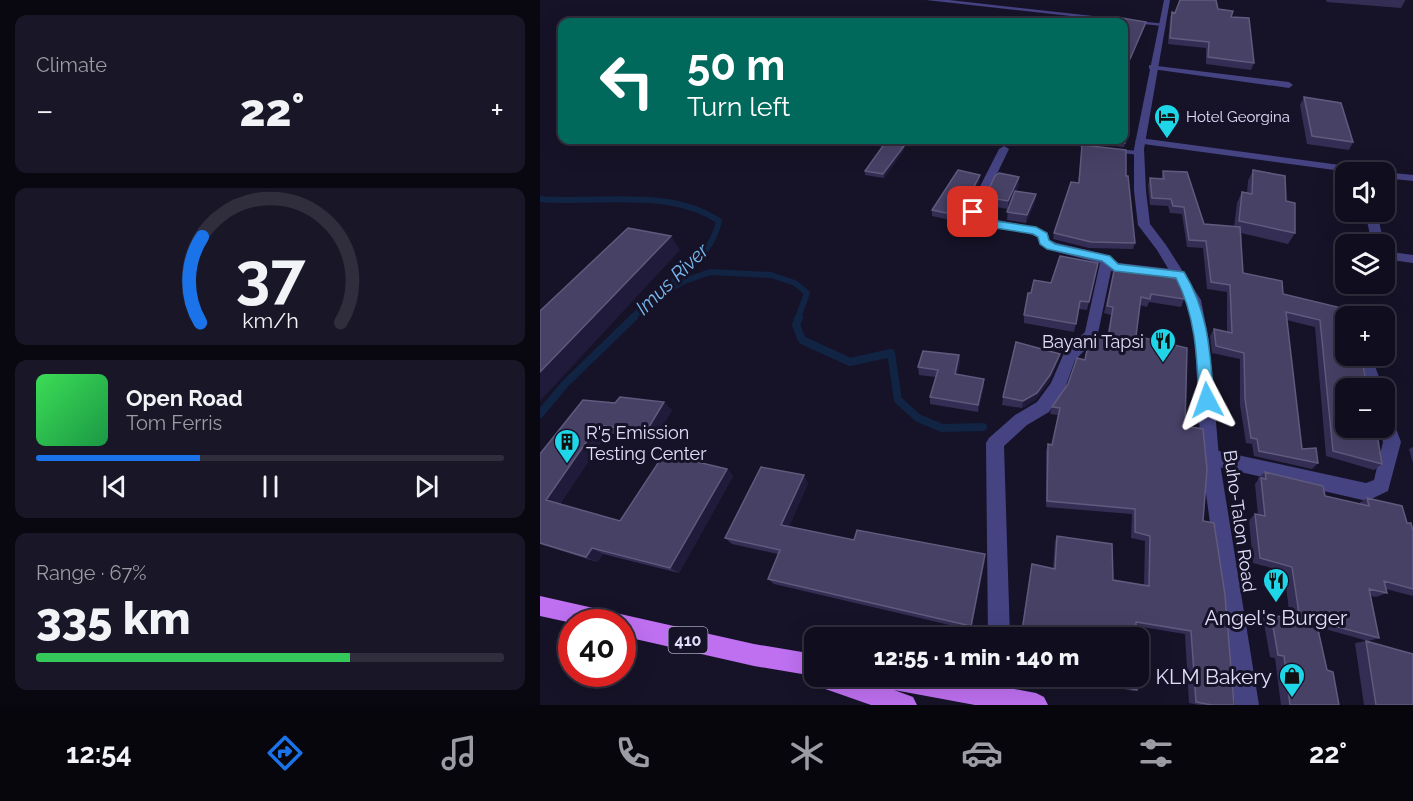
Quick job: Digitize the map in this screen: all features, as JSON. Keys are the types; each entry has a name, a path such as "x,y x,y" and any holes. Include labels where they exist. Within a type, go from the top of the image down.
{"main road":[{"path":"540,606 558,610"},
{"name":"410","path":"636,628 754,655 804,663"},
{"name":"410","path":"754,655 804,672"},
{"path":"852,687 905,705"},
{"path":"1000,687 1036,705"}],"street":[{"path":"929,0 1108,18"},
{"name":"Buho-Talon Road","path":"1167,0 1152,67 1140,147 1144,225 1180,275 1194,300 1202,342 1210,457 1247,705"},
{"path":"1128,20 1162,24"},
{"path":"1152,67 1289,85"},
{"path":"1140,147 1335,169"},
{"path":"1004,149 973,212 993,224 1036,231 1043,235 1044,242 1052,247 1106,258 1115,267"},
{"path":"1395,176 1413,178"},
{"path":"1395,257 1413,260"},
{"path":"999,627 995,443 1021,420 1043,407 1058,387 1069,357 1092,334 1105,266 1180,275"},
{"path":"1210,457 1367,492 1382,485 1392,442 1391,438"}],"lane":[{"path":"1073,144 1097,149"},
{"path":"1108,150 1140,147"}],"building":[{"path":"1180,0 1216,0 1218,9 1233,11 1231,17 1249,18 1254,63 1208,57 1209,42 1170,38 1172,12 1175,13"},
{"path":"1128,19 1146,22 1130,59 1128,59"},
{"path":"1304,97 1341,103 1353,142 1312,136"},
{"path":"884,144 904,146 883,174 865,171"},
{"path":"1082,145 1126,150 1126,176 1128,176 1135,243 1091,242 1054,233 1071,182 1079,183"},
{"path":"958,170 980,175 969,196 955,215 932,210"},
{"path":"1253,170 1285,176 1286,201 1295,203 1295,233 1239,221 1242,192 1252,194"},
{"path":"1163,171 1187,172 1204,224 1240,227 1243,273 1282,281 1283,294 1335,306 1335,366 1363,366 1365,378 1335,378 1335,438 1378,438 1382,464 1333,451 1320,320 1286,312 1302,449 1316,448 1318,463 1259,451 1257,439 1251,438 1245,399 1244,353 1216,346 1214,329 1232,333 1230,285 1211,282 1206,241 1189,240 1184,207 1173,206 1171,199 1152,198 1150,178 1164,179"},
{"path":"999,173 1019,177 1008,201 985,197 995,176"},
{"path":"1015,191 1036,194 1027,215 1007,212"},
{"path":"628,228 671,236 540,372 540,311"},
{"path":"1060,256 1098,263 1089,302 1080,301 1076,324 1024,315 1028,293 1031,293 1034,280 1051,283"},
{"path":"1115,266 1181,280 1184,286 1184,299 1151,294 1150,299 1141,297 1136,336 1187,348 1185,426 1203,429 1207,469 1203,521 1214,523 1225,595 1234,705 1196,702 1191,631 1136,622 1136,627 1023,627 1032,564 1055,569 1057,536 1112,544 1113,580 1149,586 1150,536 1135,532 1135,509 1047,501 1048,444 1052,445 1060,408 1052,407 1068,384 1077,358 1085,360 1088,345 1095,338 1108,340 1113,307 1107,306"},
{"path":"1016,342 1060,354 1050,375 1037,393 1023,401 1003,397"},
{"path":"923,351 959,355 955,374 984,379 978,405 930,397 938,370 918,367"},
{"path":"620,397 664,402 646,432 598,425 546,500 620,521 664,454 727,469 670,568 592,548 586,557 540,543 540,454 583,400 615,403"},
{"path":"761,467 804,475 781,525 854,540 857,530 985,554 971,626 768,579 780,550 725,538"},
{"path":"1265,472 1323,486 1325,496 1369,506 1367,498 1402,506 1407,523 1411,523 1413,589 1384,581 1387,593 1369,589 1379,638 1316,621 1327,670 1333,672 1339,705 1290,705 1284,656 1278,655 1271,615 1300,620 1292,567 1260,558 1255,514 1265,516 1261,478 1266,479"},
{"path":"1366,641 1413,654 1413,705 1376,705"}],"waterway":[{"name":"Imus River","path":"540,199 656,200 699,210 719,221 716,232 705,251 663,290"},
{"path":"647,304 682,282 710,272 771,275 795,283 807,293 798,318"},
{"name":"Imus River","path":"632,318 650,301"},
{"name":"Imus River","path":"540,414 565,384 634,317"},
{"path":"799,317 796,325 802,340 850,362 891,353 898,400 918,418 942,428 983,427"}],"place":[{"name":"Hotel Georgina","path":"1167,140"},
{"name":"Bayani Tapsi","path":"1163,364"},
{"name":"R'5 Emission Testing Center","path":"567,465"},
{"name":"Angel's Burger","path":"1276,604"},
{"name":"KLM Bakery","path":"1292,699"}],"route":[{"path":"973,212 981,219 993,224 1036,231 1043,235 1044,242 1052,247 1106,258 1115,267 1180,275 1194,300 1202,342 1207,400"}]}
